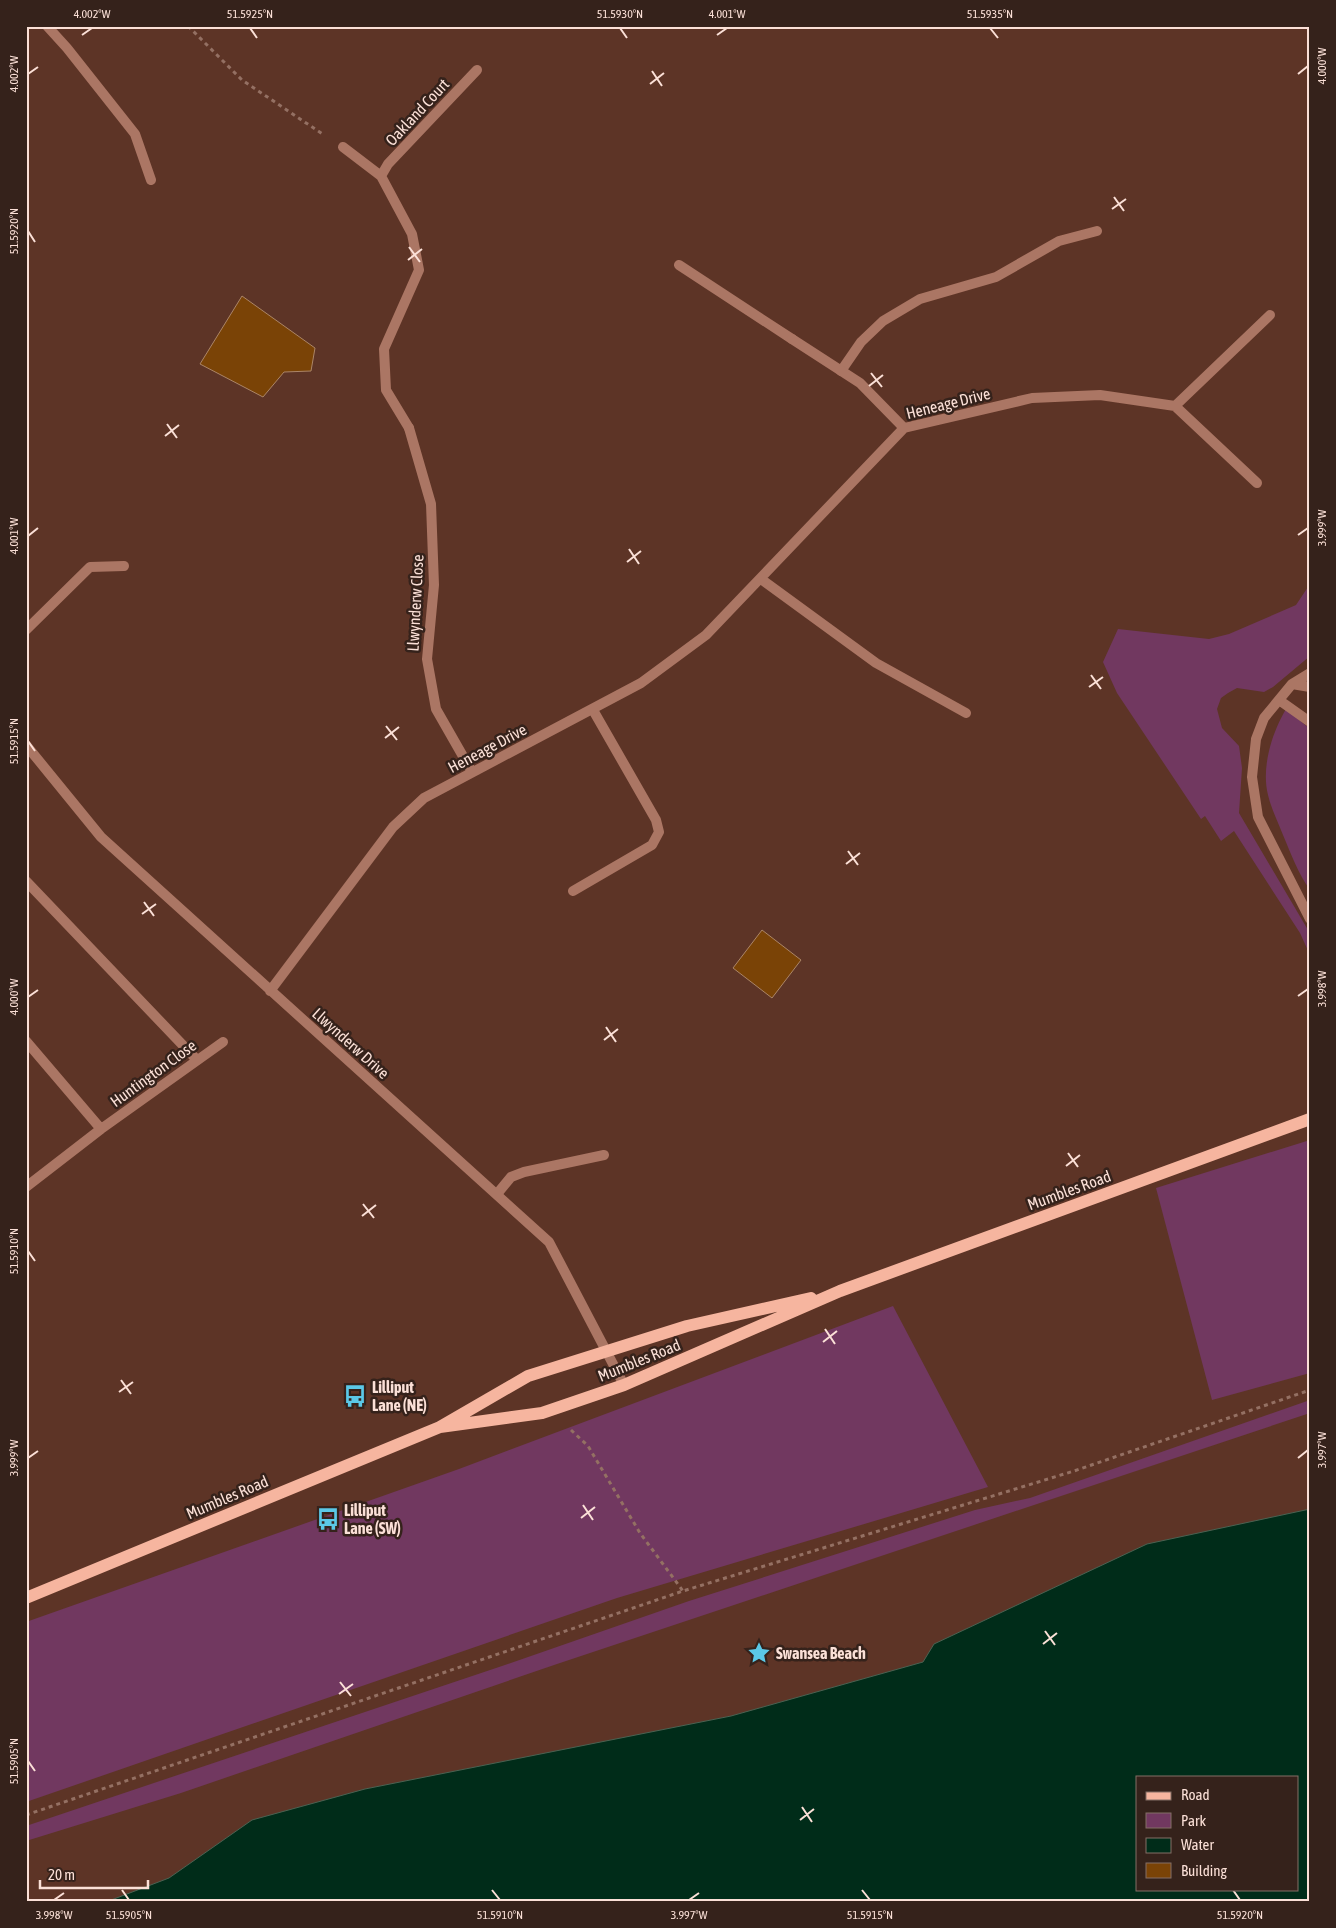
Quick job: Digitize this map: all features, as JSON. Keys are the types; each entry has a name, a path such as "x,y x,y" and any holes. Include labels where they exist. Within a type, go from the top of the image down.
{"main road":[{"name":"Mumbles Road","path":"440,1427 542,1413 624,1386 840,1291 1310,1119"},
{"name":"Mumbles Road","path":"26,1598 440,1427 528,1376 686,1326 840,1291"}],"street":[{"path":"47,26 136,134 151,180"},
{"name":"Oakland Court","path":"381,176 388,164 477,70"},
{"path":"343,147 381,176"},
{"name":"Llwynderw Close","path":"381,176 412,234 419,270 384,348 386,390 409,428 431,504 434,585 427,659 436,709 472,772"},
{"path":"841,371 861,342 884,321 920,299 996,276 1033,257 1058,241 1097,231"},
{"path":"679,265 860,383 904,428"},
{"path":"1257,483 1175,406 1270,316"},
{"name":"Heneage Drive","path":"270,990 393,827 424,798 641,683 706,635 904,428 1032,398 1100,395 1175,406"},
{"path":"26,630 90,567 124,566"},
{"path":"761,579 876,663 966,713"},
{"path":"1310,673 1292,684 1264,718 1256,739 1252,777 1258,818 1310,919"},
{"path":"1292,684 1310,687"},
{"path":"1279,700 1310,722"},
{"path":"573,891 652,844 659,832 656,820 593,710"},
{"name":"Llwynderw Drive","path":"26,745 101,836 549,1242 624,1386"},
{"path":"26,881 197,1060"},
{"path":"26,1041 101,1129"},
{"name":"Huntington Close","path":"26,1187 101,1129 222,1042"},
{"path":"497,1194 511,1177 524,1172 604,1155"}],"path":[{"path":"188,26 242,80 343,147"},
{"path":"26,1815 683,1591 1074,1470 1310,1390"},
{"path":"542,1413 569,1428 588,1446 640,1533 683,1591"}],"green space":[{"path":"1310,584 1310,656 1273,687 1264,692 1237,688 1221,698 1217,709 1222,728 1239,746 1242,768 1239,813 1308,930 1310,935 1310,955 1300,933 1234,831 1221,841 1205,816 1201,819 1117,693 1103,662 1118,629 1209,639 1229,634 1296,605"},
{"path":"1286,709 1310,729 1310,890 1298,870 1283,835 1271,805 1266,784 1269,750 1276,729"},
{"path":"1310,1140 1310,1373 1212,1400 1156,1188"},
{"path":"893,1306 988,1487 617,1598 26,1802 26,1622 459,1469"},
{"path":"1310,1400 1310,1413 557,1664 181,1793 26,1841 26,1826 689,1601 975,1510 1030,1498"}],"water":[{"path":"1310,1509 1310,1902 106,1902 169,1878 252,1820 365,1789 731,1716 923,1662 934,1644 1147,1544"}],"building":[{"path":"242,296 315,348 311,371 284,372 263,397 200,364"},
{"path":"762,930 801,960 772,998 733,968"}],"place":[{"name":"Lilliput Lane (NE)","path":"355,1396"},
{"name":"Lilliput Lane (SW)","path":"328,1519"},
{"name":"Swansea Beach","path":"759,1653"}]}
